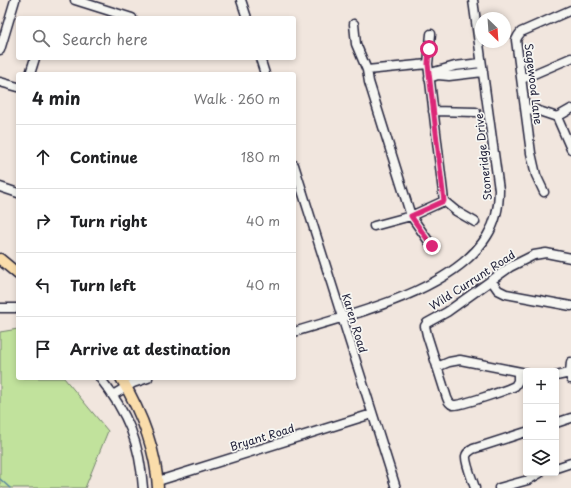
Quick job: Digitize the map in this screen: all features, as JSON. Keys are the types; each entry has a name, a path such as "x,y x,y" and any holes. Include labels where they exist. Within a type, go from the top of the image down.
{"main road":[{"path":"0,258 16,272"},
{"path":"123,382 137,407 150,441 158,485"}],"street":[{"path":"0,50 15,0"},
{"path":"75,0 126,16"},
{"path":"241,0 246,16"},
{"name":"Stoneridge Drive","path":"296,331 387,303 420,290 461,264 479,247 487,236 499,207 500,190 473,0"},
{"name":"Sagewood Lane","path":"544,192 536,175 516,46 518,36 524,31 571,10"},
{"path":"354,24 356,44 367,70 369,82 411,216 432,246"},
{"path":"431,34 428,64 444,201 456,211 475,222"},
{"path":"522,79 571,58"},
{"path":"31,72 34,60"},
{"path":"261,60 264,72"},
{"path":"429,76 454,66 482,63"},
{"path":"367,70 428,64"},
{"path":"429,76 449,76 483,72"},
{"path":"0,82 16,86"},
{"path":"526,109 536,110 557,117 571,149"},
{"path":"557,117 571,109"},
{"path":"433,111 476,112"},
{"name":"Karen Road","path":"296,171 396,488"},
{"path":"0,187 16,192"},
{"path":"374,226 411,216 444,201"},
{"name":"Wild Currunt Road","path":"522,373 515,386 464,403 453,404 449,402 425,330 427,323 447,312 510,267 541,253 571,258"},
{"path":"491,280 498,290 506,294 571,306"},
{"path":"0,308 16,308"},
{"path":"437,367 449,362 460,360 522,373"},
{"path":"559,376 570,376 571,362"},
{"path":"102,380 113,395 124,414 136,444 142,467 143,488"},
{"path":"113,395 123,382 136,380"},
{"name":"Bryant Road","path":"158,485 372,414"},
{"path":"559,422 571,418"},
{"path":"475,488 466,461 468,452 523,433"},
{"path":"559,467 571,463"},
{"path":"499,488 528,480 535,476"}],"green space":[{"path":"16,329 16,380 66,380 108,431 85,488 3,488 0,486 0,332"}],"waterway":[{"path":"0,479 10,488"}],"route":[{"path":"429,49 428,64 444,201 411,216 432,246"}]}
